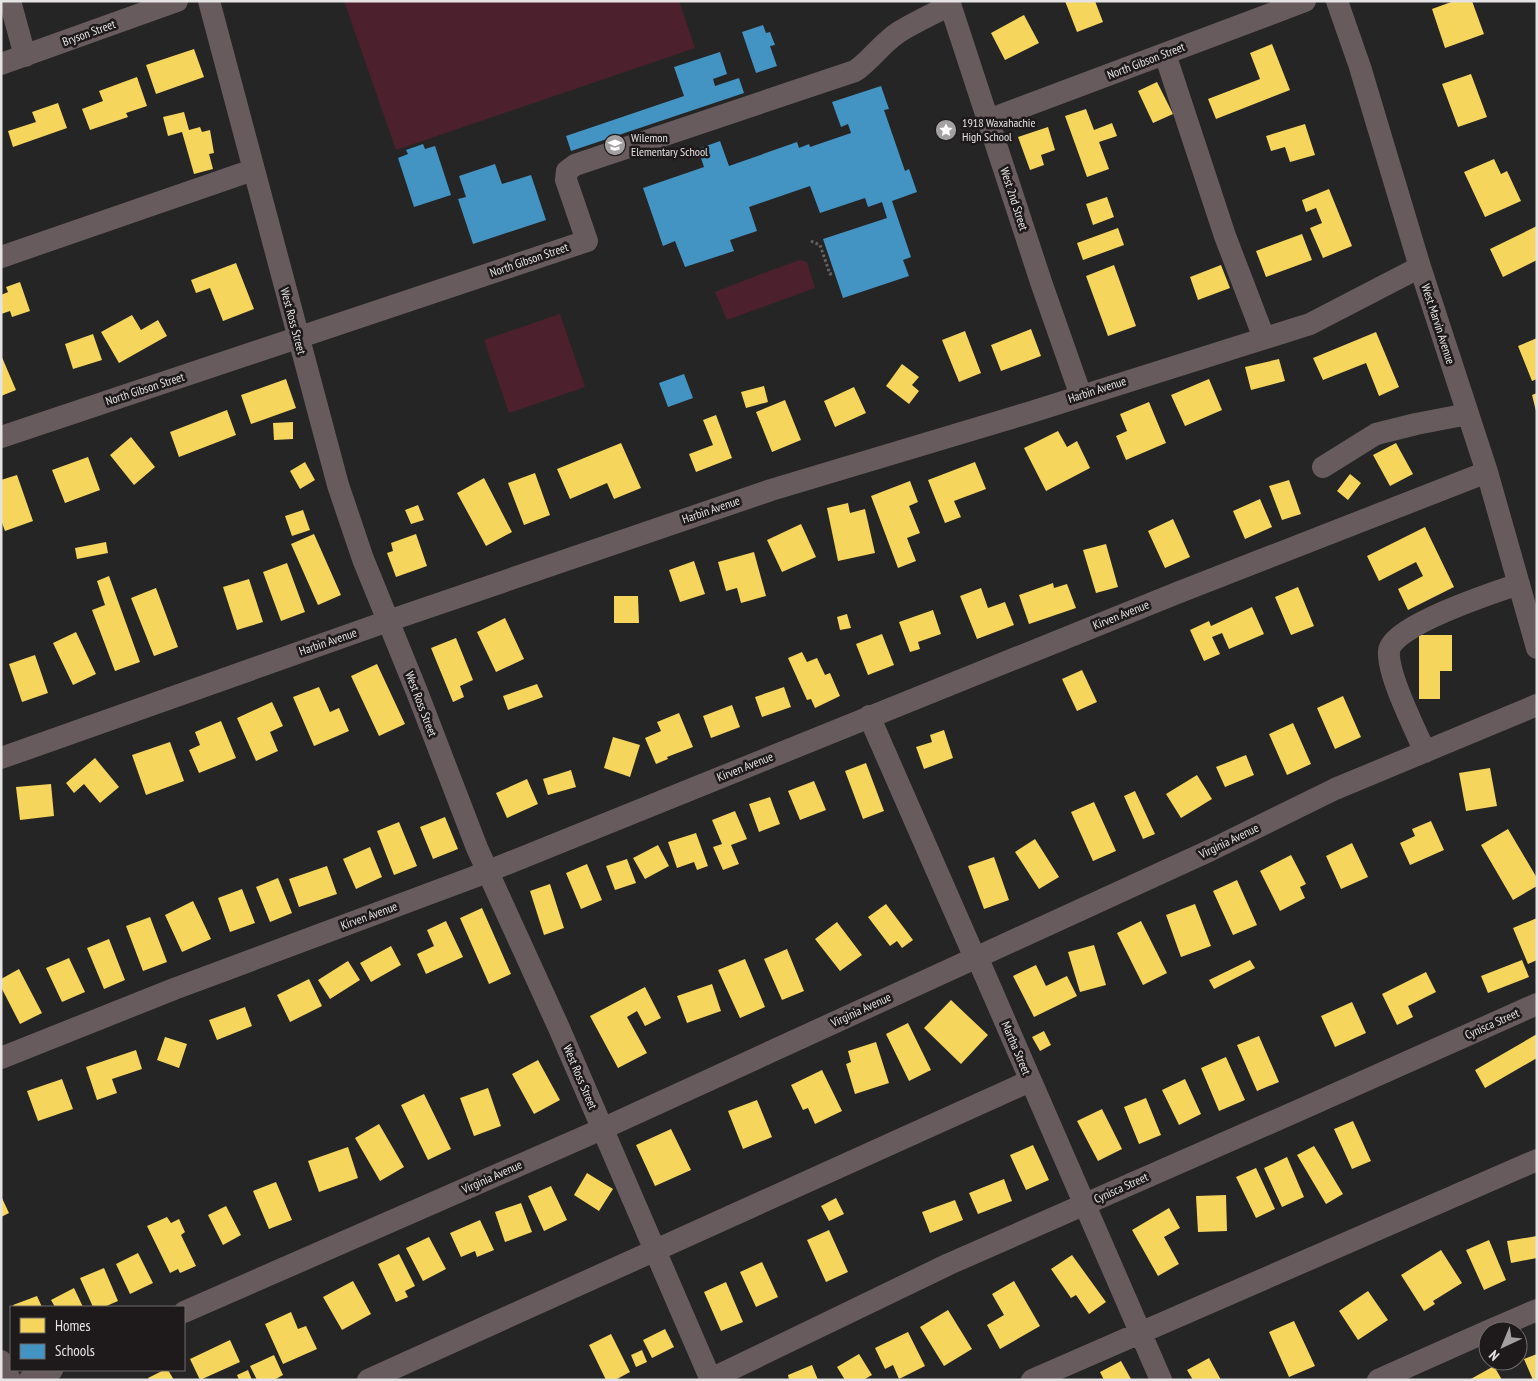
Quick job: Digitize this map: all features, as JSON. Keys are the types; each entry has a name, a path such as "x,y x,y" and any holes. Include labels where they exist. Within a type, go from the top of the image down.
{"street":[{"path":"10,1 25,56"},
{"name":"Bryson Street","path":"1,64 177,1"},
{"name":"West Ross Street","path":"209,1 338,486 363,559 487,871 559,1028 710,1380"},
{"name":"North Gibson Street","path":"988,120 1305,1"},
{"name":"West Marvin Avenue","path":"1337,1 1360,67 1420,266 1488,472 1537,648"},
{"name":"North Gibson Street","path":"1,436 587,240 566,180 567,172 575,165 855,71 863,66 882,45 899,32 950,3"},
{"name":"West 2nd Street","path":"950,3 1038,273 1081,396"},
{"path":"1165,54 1225,236 1264,338"},
{"path":"1,257 253,170"},
{"name":"Harbin Avenue","path":"1,758 388,621 771,490 1310,324 1420,266"},
{"path":"1323,467 1376,434 1468,414"},
{"name":"Kirven Avenue","path":"1,1058 174,989 487,871 1178,592 1488,472"},
{"path":"1425,752 1398,688 1389,661 1389,649 1393,641 1407,631 1445,611 1519,584"},
{"name":"Virginia Avenue","path":"185,1312 602,1129 1211,850 1335,789 1537,705"},
{"name":"Martha Street","path":"869,716 975,958 981,966 1161,1380"},
{"name":"Cynisca Street","path":"710,1380 949,1264 1537,1004"},
{"path":"368,1380 1030,1081"},
{"path":"1032,1380 1537,1160"},
{"path":"1511,1321 1537,1310"},
{"path":"1378,1380 1478,1335"},
{"path":"1,1361 10,1380"},
{"path":"29,1380 50,1371"}],"path":[{"path":"811,241 820,245 830,274 834,273"}],"shaded area":[{"path":"344,1 679,1 695,48 396,150"},
{"path":"800,260 807,262 815,288 727,320 715,292"},
{"path":"560,314 585,387 509,413 484,340"}],"building: Homes":[{"path":"1065,1 1095,1 1103,22 1077,32"},
{"path":"1454,1 1472,1 1484,34 1445,48 1432,9"},
{"path":"1024,15 1039,43 1005,60 991,33"},
{"path":"1272,44 1290,90 1216,119 1208,99 1260,79 1250,53"},
{"path":"194,49 204,77 156,94 146,65"},
{"path":"1471,74 1487,117 1458,127 1442,84"},
{"path":"137,77 147,106 126,113 128,117 90,130 82,109 103,101 99,91"},
{"path":"1157,82 1173,114 1153,123 1138,91"},
{"path":"58,103 67,128 13,147 8,131 36,122 32,112"},
{"path":"1086,109 1094,130 1112,123 1117,136 1099,142 1109,169 1087,177 1065,116"},
{"path":"184,112 189,130 200,127 202,132 210,130 214,153 209,154 213,169 194,174 182,132 168,136 163,117"},
{"path":"1305,124 1315,155 1290,162 1285,147 1271,151 1266,136"},
{"path":"1048,127 1055,150 1041,155 1044,165 1030,170 1018,137"},
{"path":"1494,159 1501,174 1507,171 1521,201 1485,217 1464,172"},
{"path":"1329,189 1352,246 1323,258 1310,228 1322,223 1316,208 1306,212 1302,200"},
{"path":"1107,197 1114,217 1093,225 1086,204"},
{"path":"1537,226 1537,260 1503,277 1490,249"},
{"path":"1118,228 1124,245 1083,260 1077,243"},
{"path":"1302,234 1312,260 1266,277 1256,251"},
{"path":"236,263 254,309 223,321 210,288 196,293 191,280"},
{"path":"1114,265 1136,326 1108,336 1086,276"},
{"path":"1221,265 1230,288 1198,300 1190,277"},
{"path":"20,282 30,311 12,317 10,311 1,314 1,295 8,292 6,287"},
{"path":"132,315 141,330 158,320 167,336 119,363 101,332"},
{"path":"1031,329 1041,356 1001,371 991,345"},
{"path":"965,331 981,373 959,382 942,340"},
{"path":"1376,332 1399,387 1379,396 1366,363 1323,380 1313,358"},
{"path":"93,334 102,360 73,369 65,344"},
{"path":"1537,338 1537,379 1532,381 1518,346"},
{"path":"1,355 16,390 1,396"},
{"path":"1279,359 1285,381 1251,390 1245,367"},
{"path":"902,364 919,377 912,385 919,391 909,404 886,386"},
{"path":"286,379 296,408 251,424 241,395"},
{"path":"1209,379 1222,410 1185,426 1171,395"},
{"path":"764,386 768,402 746,408 741,392"},
{"path":"854,387 866,413 835,427 824,401"},
{"path":"1537,393 1537,411 1536,411 1532,395"},
{"path":"785,400 801,440 772,452 756,412"},
{"path":"1149,402 1166,443 1126,460 1116,436 1127,431 1120,414"},
{"path":"227,410 236,435 179,457 170,432"},
{"path":"716,415 732,458 696,472 689,454 713,445 703,420"},
{"path":"293,422 293,439 274,440 273,423"},
{"path":"1058,431 1067,447 1077,441 1090,468 1046,491 1024,448"},
{"path":"131,437 155,467 134,485 110,455"},
{"path":"621,443 641,488 614,499 607,483 570,499 557,469"},
{"path":"1396,443 1413,474 1390,486 1373,455"},
{"path":"88,457 100,490 65,503 52,470"},
{"path":"305,462 315,480 300,489 290,471"},
{"path":"975,462 986,489 954,501 961,517 945,523 928,480"},
{"path":"535,473 550,515 524,525 508,483"},
{"path":"1350,474 1361,483 1348,500 1337,491"},
{"path":"17,475 33,521 5,531 1,520 1,480"},
{"path":"484,478 512,532 486,546 457,493"},
{"path":"1289,480 1301,514 1282,520 1269,486"},
{"path":"910,481 918,502 909,506 920,533 907,538 916,561 898,568 871,496"},
{"path":"1260,499 1272,527 1245,539 1233,511"},
{"path":"848,503 850,513 865,509 875,553 838,561 827,508"},
{"path":"418,505 424,520 411,524 405,510"},
{"path":"303,510 310,530 292,536 285,516"},
{"path":"1173,519 1190,557 1165,568 1148,531"},
{"path":"801,524 816,557 782,572 767,540"},
{"path":"1425,527 1454,587 1408,610 1398,589 1423,576 1416,562 1379,581 1367,556"},
{"path":"314,534 341,595 318,605 291,544"},
{"path":"416,534 427,566 396,577 387,553 393,551 391,543"},
{"path":"106,542 108,553 77,559 75,548"},
{"path":"1106,544 1118,587 1096,593 1083,550"},
{"path":"754,552 766,596 741,603 737,588 726,591 718,562"},
{"path":"694,561 705,594 680,602 669,570"},
{"path":"287,563 305,612 281,621 263,572"},
{"path":"109,576 140,662 115,671 92,610 105,605 97,581"},
{"path":"249,579 263,622 237,630 223,587"},
{"path":"1053,583 1054,588 1067,584 1076,608 1029,624 1019,595"},
{"path":"1298,587 1314,626 1291,635 1275,597"},
{"path":"156,588 178,647 154,656 131,598"},
{"path":"981,588 988,608 1005,602 1014,625 977,639 960,596"},
{"path":"614,596 638,596 639,623 614,623"},
{"path":"1252,607 1264,634 1229,649 1222,633 1212,637 1220,654 1204,661 1190,630 1209,621 1211,626"},
{"path":"933,610 941,634 918,642 920,649 910,652 899,622"},
{"path":"847,614 851,628 840,630 837,617"},
{"path":"505,618 524,659 496,672 477,632"},
{"path":"76,632 96,674 73,685 53,643"},
{"path":"882,634 894,665 868,675 856,644"},
{"path":"1419,635 1452,635 1452,671 1440,671 1440,699 1419,699"},
{"path":"456,638 473,680 460,686 464,697 453,702 431,648"},
{"path":"802,652 807,662 817,658 825,675 830,673 840,696 815,708 811,699 807,700 788,658"},
{"path":"35,655 48,693 22,702 9,664"},
{"path":"377,664 405,724 379,736 351,676"},
{"path":"1082,670 1097,702 1077,711 1062,679"},
{"path":"537,684 543,697 508,710 503,696"},
{"path":"319,687 330,712 339,708 349,731 314,746 293,697"},
{"path":"784,687 791,707 762,717 755,697"},
{"path":"1343,696 1361,737 1335,749 1317,708"},
{"path":"272,702 283,726 270,732 278,751 256,761 237,718"},
{"path":"732,705 740,727 711,738 703,716"},
{"path":"679,713 693,747 667,757 668,759 656,764 645,738 661,731 657,722"},
{"path":"221,721 236,758 199,773 189,750 200,745 195,732"},
{"path":"1293,723 1311,764 1287,775 1269,734"},
{"path":"944,730 953,758 924,769 916,747 932,742 930,735"},
{"path":"613,737 640,745 630,777 604,768"},
{"path":"170,742 184,781 146,795 132,755"},
{"path":"1246,755 1254,775 1225,787 1216,767"},
{"path":"95,758 119,787 100,803 84,784 74,793 66,783"},
{"path":"866,763 884,811 863,819 845,771"},
{"path":"1490,768 1497,806 1466,811 1459,773"},
{"path":"571,770 576,787 548,795 543,779"},
{"path":"1197,775 1212,799 1181,818 1166,794"},
{"path":"527,779 538,804 507,818 496,793"},
{"path":"814,781 826,810 800,820 788,791"},
{"path":"51,784 54,816 20,820 16,787"},
{"path":"1135,791 1155,834 1143,839 1124,796"},
{"path":"770,797 780,824 759,832 749,804"},
{"path":"1094,802 1116,851 1093,861 1071,812"},
{"path":"735,811 747,839 731,845 739,864 723,870 713,847 722,844 712,820"},
{"path":"445,817 458,849 433,859 420,827"},
{"path":"1431,821 1444,850 1410,865 1400,843 1415,836 1412,829"},
{"path":"399,822 417,866 394,875 377,831"},
{"path":"1508,829 1537,878 1537,886 1513,900 1481,845"},
{"path":"696,833 708,866 697,870 694,862 677,868 668,842"},
{"path":"1035,839 1059,877 1039,889 1015,852"},
{"path":"1352,843 1368,877 1341,889 1326,856"},
{"path":"658,845 669,866 645,879 633,858"},
{"path":"370,847 382,877 356,889 343,859"},
{"path":"1291,855 1306,884 1300,887 1305,898 1280,911 1260,871"},
{"path":"994,857 1009,900 984,909 968,866"},
{"path":"627,859 636,883 615,890 606,866"},
{"path":"587,864 602,900 581,909 566,873"},
{"path":"327,866 337,894 299,907 289,879"},
{"path":"278,878 292,913 270,922 256,887"},
{"path":"1237,880 1257,925 1233,935 1213,891"},
{"path":"550,884 564,928 544,935 530,891"},
{"path":"242,889 255,923 230,932 218,898"},
{"path":"193,901 211,939 182,952 165,915"},
{"path":"886,904 913,940 902,948 897,941 890,946 868,917"},
{"path":"1195,904 1211,946 1181,957 1166,915"},
{"path":"482,908 511,974 489,984 460,918"},
{"path":"150,917 167,962 143,971 126,926"},
{"path":"1537,918 1537,960 1528,964 1513,928"},
{"path":"446,921 463,957 426,974 417,954 434,946 427,930"},
{"path":"1141,921 1167,973 1143,985 1117,933"},
{"path":"837,922 862,955 840,971 815,939"},
{"path":"109,939 125,980 104,989 87,948"},
{"path":"1094,945 1106,985 1080,992 1068,952"},
{"path":"391,946 401,965 371,982 360,963"},
{"path":"787,949 804,991 782,1000 764,959"},
{"path":"69,958 85,992 62,1002 46,968"},
{"path":"745,959 765,1007 740,1018 718,970"},
{"path":"1250,960 1255,968 1214,989 1209,980"},
{"path":"1522,960 1529,977 1488,993 1481,976"},
{"path":"348,961 360,980 330,999 318,980"},
{"path":"1036,965 1046,986 1067,976 1077,996 1034,1017 1013,976"},
{"path":"19,969 42,1013 20,1024 1,987 1,979"},
{"path":"1426,972 1436,992 1408,1006 1413,1017 1397,1025 1382,994"},
{"path":"309,979 322,1006 290,1022 277,995"},
{"path":"712,984 721,1011 687,1023 677,996"},
{"path":"645,987 661,1018 645,1026 637,1011 627,1017 647,1053 618,1068 590,1016"},
{"path":"951,1000 988,1035 961,1064 924,1028"},
{"path":"1352,1002 1366,1033 1335,1047 1321,1016"},
{"path":"245,1007 252,1026 217,1040 209,1020"},
{"path":"908,1023 931,1070 909,1081 886,1034"},
{"path":"1044,1031 1051,1045 1040,1051 1032,1037"},
{"path":"1537,1034 1537,1058 1485,1088 1475,1070"},
{"path":"1259,1036 1279,1082 1257,1091 1237,1045"},
{"path":"165,1037 187,1044 179,1068 157,1060"},
{"path":"876,1042 889,1083 855,1094 846,1064 851,1062 848,1051"},
{"path":"136,1050 142,1069 112,1079 117,1093 97,1100 86,1067"},
{"path":"1226,1057 1245,1100 1219,1111 1201,1068"},
{"path":"538,1060 560,1100 534,1114 512,1074"},
{"path":"822,1070 842,1111 815,1124 808,1108 803,1110 791,1085"},
{"path":"62,1079 73,1109 38,1121 27,1091"},
{"path":"1185,1079 1201,1114 1179,1125 1162,1090"},
{"path":"488,1088 501,1126 474,1136 460,1098"},
{"path":"424,1094 451,1149 428,1160 401,1105"},
{"path":"1146,1098 1161,1135 1139,1144 1124,1107"},
{"path":"757,1100 772,1137 743,1149 728,1111"},
{"path":"1102,1109 1122,1149 1098,1161 1077,1121"},
{"path":"1353,1121 1371,1161 1352,1169 1334,1129"},
{"path":"379,1124 404,1167 380,1181 355,1138"},
{"path":"671,1129 691,1170 655,1186 636,1145"},
{"path":"1033,1145 1049,1180 1026,1190 1010,1155"},
{"path":"1314,1146 1343,1194 1326,1204 1297,1155"},
{"path":"348,1147 358,1178 319,1192 308,1161"},
{"path":"1287,1157 1304,1197 1282,1207 1264,1168"},
{"path":"1256,1168 1275,1209 1256,1218 1236,1177"},
{"path":"587,1173 613,1189 599,1211 574,1195"},
{"path":"1004,1179 1012,1201 978,1214 969,1193"},
{"path":"276,1182 292,1220 269,1229 253,1191"},
{"path":"551,1186 567,1220 544,1231 528,1196"},
{"path":"1226,1195 1227,1231 1198,1232 1196,1196"},
{"path":"1,1196 9,1213 1,1217"},
{"path":"836,1198 844,1214 829,1221 821,1206"},
{"path":"955,1200 963,1220 930,1233 922,1212"},
{"path":"521,1203 532,1232 505,1242 495,1212"},
{"path":"226,1206 241,1235 223,1245 208,1215"},
{"path":"1169,1208 1180,1228 1164,1237 1179,1264 1158,1276 1132,1230"},
{"path":"167,1217 171,1223 179,1219 185,1232 181,1235 196,1266 180,1273 178,1269 170,1273 147,1226"},
{"path":"480,1220 494,1250 477,1257 475,1251 461,1257 450,1233"},
{"path":"829,1230 848,1272 826,1282 807,1240"},
{"path":"1537,1236 1537,1258 1511,1263 1507,1241"},
{"path":"429,1237 446,1269 423,1281 406,1248"},
{"path":"1489,1240 1506,1280 1484,1290 1466,1250"},
{"path":"1441,1250 1462,1283 1433,1301 1435,1304 1424,1311 1401,1275"},
{"path":"138,1253 153,1283 130,1294 116,1264"},
{"path":"399,1254 415,1286 405,1291 408,1297 396,1302 378,1264"},
{"path":"1072,1255 1106,1302 1089,1314 1076,1295 1071,1298 1051,1269"},
{"path":"762,1262 778,1297 756,1307 740,1272"},
{"path":"104,1268 118,1301 106,1306 93,1306 80,1278"},
{"path":"353,1281 371,1314 342,1330 323,1297"},
{"path":"1014,1281 1040,1326 1000,1349 987,1325 1004,1315 992,1294"},
{"path":"726,1282 743,1322 721,1331 704,1292"},
{"path":"74,1288 83,1306 54,1306 51,1300"},
{"path":"1368,1291 1388,1320 1358,1340 1339,1311"},
{"path":"37,1296 42,1306 14,1306"},
{"path":"948,1310 972,1349 944,1366 920,1327"},
{"path":"291,1312 298,1329 306,1326 317,1349 283,1364 265,1324"},
{"path":"1294,1321 1315,1366 1289,1377 1269,1332"},
{"path":"665,1329 674,1347 652,1358 643,1340"},
{"path":"908,1332 925,1366 899,1379 893,1365 885,1369 875,1348"},
{"path":"611,1334 630,1372 615,1380 606,1380 589,1345"},
{"path":"230,1340 240,1362 200,1380 190,1359"},
{"path":"642,1350 647,1362 636,1367 631,1355"},
{"path":"859,1354 872,1375 863,1380 845,1380 837,1367"},
{"path":"1537,1354 1537,1380 1533,1380 1528,1368 1528,1357"},
{"path":"274,1355 283,1375 274,1380 257,1380 250,1366"},
{"path":"1209,1358 1221,1380 1193,1380 1187,1370"},
{"path":"1121,1361 1131,1379 1104,1380 1100,1372"},
{"path":"812,1365 818,1380 789,1380 788,1375"},
{"path":"248,1370 252,1380 239,1380 237,1375"},
{"path":"162,1371 169,1371 174,1380 149,1380 148,1378"},
{"path":"1485,1371 1497,1371 1502,1380 1469,1380"}],"building: Schools":[{"path":"763,25 766,33 770,32 775,45 770,46 777,66 756,73 742,32"},
{"path":"720,52 727,74 713,79 715,86 739,78 744,93 571,151 566,136 684,96 674,67"},
{"path":"881,86 889,109 884,110 905,171 909,169 917,192 892,201 911,257 903,260 909,276 843,298 823,239 887,218 882,202 868,207 865,198 820,213 810,186 749,207 757,231 730,240 734,251 685,267 675,241 663,246 643,188 704,167 698,149 720,141 729,166 797,142 799,148 809,144 810,147 851,133 848,124 841,127 832,102"},
{"path":"423,144 425,149 435,146 451,195 414,207 398,158 408,154 406,150"},
{"path":"495,164 502,184 531,175 546,220 473,244 458,199 466,197 459,176"},
{"path":"684,374 693,398 668,407 659,383"}],"place":[{"name":"1918 Waxahachie High School","path":"946,130"},
{"name":"Wilemon Elementary School","path":"615,145"}]}
